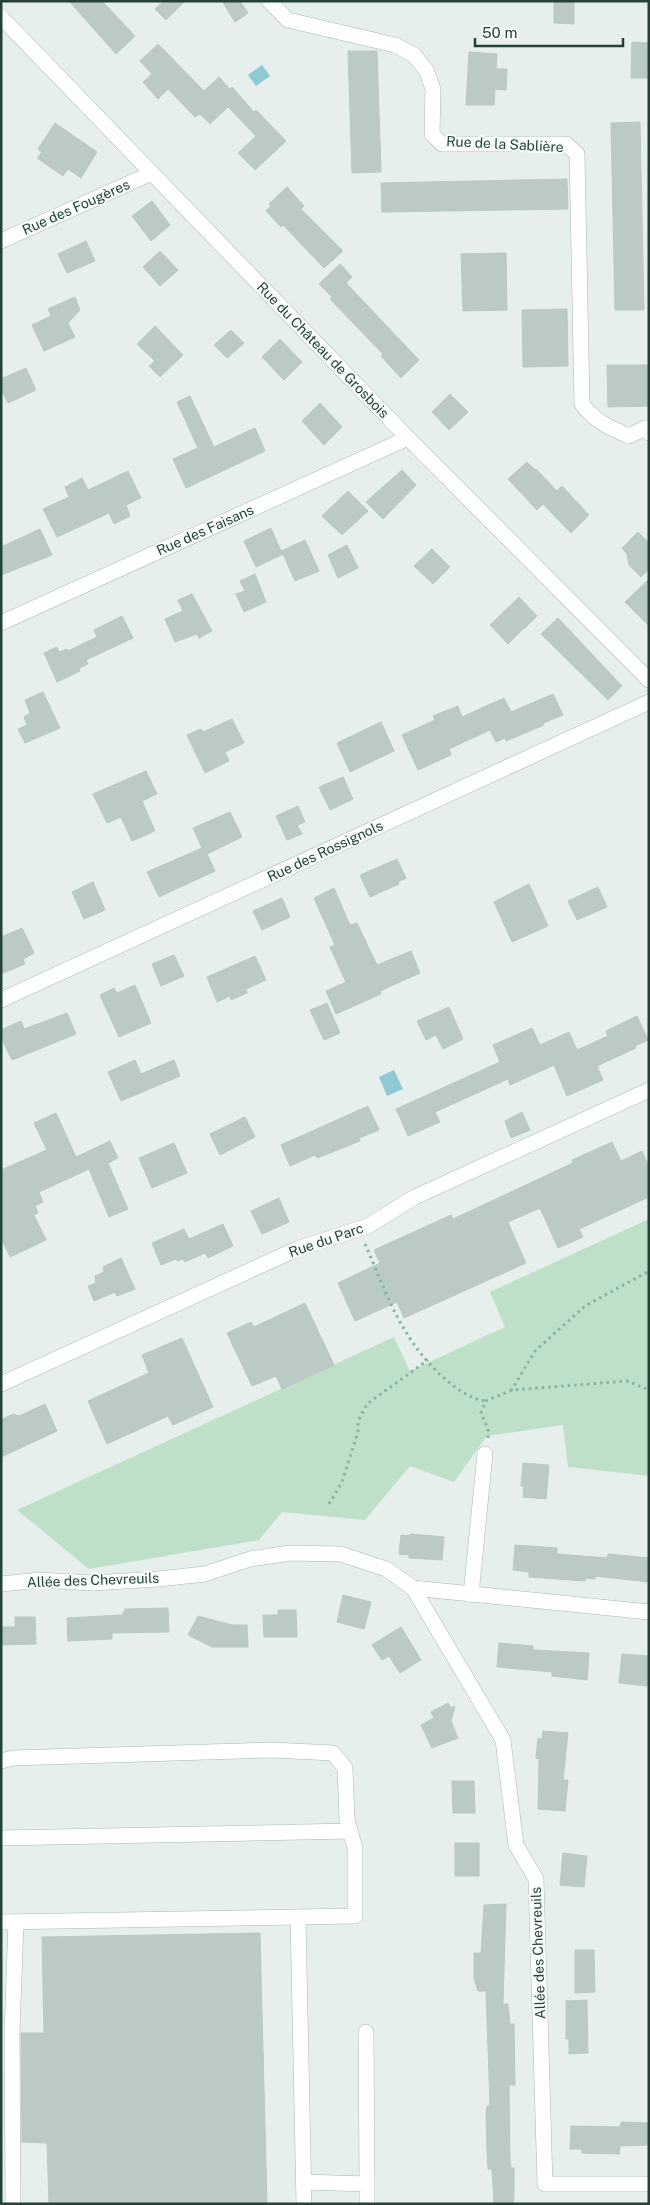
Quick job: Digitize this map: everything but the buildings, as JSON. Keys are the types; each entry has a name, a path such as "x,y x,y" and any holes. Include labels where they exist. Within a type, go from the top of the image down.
{"street":[{"name":"Rue de la Sablière","path":"269,1 288,20 395,45 414,55 426,70 433,89 432,134 442,144 566,144 577,154 582,404 590,414 608,427 629,436 647,429"},
{"name":"Rue du Château de Grosbois","path":"1,17 408,438 649,680"},
{"name":"Rue des Fougères","path":"1,241 152,173"},
{"name":"Rue des Faisans","path":"1,622 408,438"},
{"name":"Rue des Rossignols","path":"1,1000 649,702"},
{"name":"Rue du Parc","path":"1,1384 297,1249 360,1229 416,1197 649,1090"},
{"path":"471,1595 485,1455"},
{"name":"Allée des Chevreuils","path":"1,1584 40,1580 92,1583 205,1574 250,1559 290,1553 341,1554 386,1569 413,1588 503,1740 516,1845 536,1879 545,2184 649,2184"},
{"name":"Allée des Chevreuils","path":"413,1588 649,1612"},
{"path":"1,1761 13,1758 272,1750 333,1753 345,1768 348,1820 355,1848 354,1916 8,1922 12,2033 13,2204"},
{"path":"1,1838 350,1831"},
{"path":"298,1917 304,2204"},
{"path":"366,2032 367,2204"},
{"path":"304,2182 367,2184"}],"path":[{"path":"360,1229 362,1235 359,1238 363,1241 406,1333 428,1360 459,1392 475,1400 486,1402 512,1390 628,1382 649,1390"},
{"path":"511,1392 535,1351 586,1306 649,1270"},
{"path":"329,1504 342,1482 358,1432 358,1421 367,1404 428,1360"},
{"path":"485,1455 488,1455 488,1429 481,1413 486,1402"}],"green space":[{"path":"649,1219 649,1476 568,1467 563,1425 487,1436 454,1482 410,1466 365,1520 282,1512 259,1540 89,1569 17,1510 394,1337 410,1371 505,1327 490,1292"}],"water":[{"path":"262,65 270,76 256,86 248,75"},
{"path":"394,1070 403,1089 387,1096 379,1077"}]}
